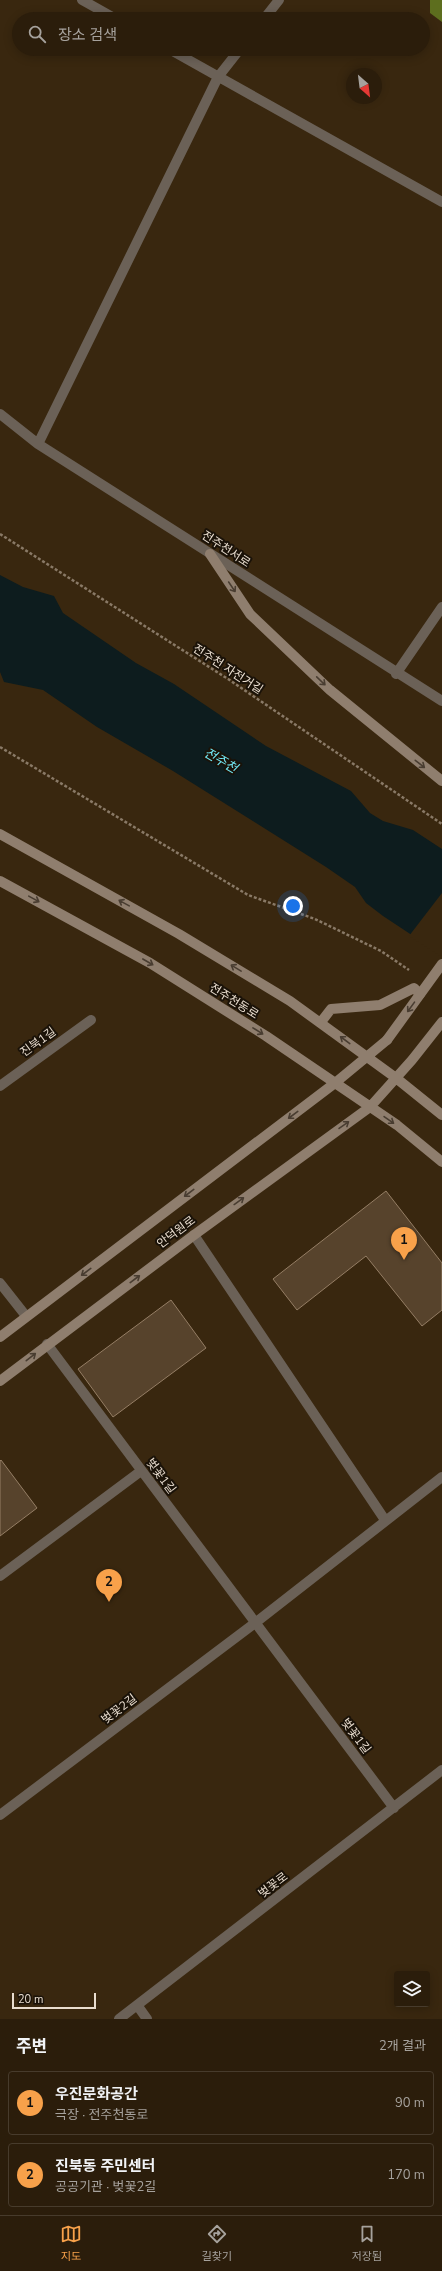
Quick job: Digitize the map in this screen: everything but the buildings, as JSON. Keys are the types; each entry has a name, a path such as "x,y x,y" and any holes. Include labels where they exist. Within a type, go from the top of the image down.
{"street":[{"path":"82,0 103,12"},
{"path":"270,12 279,0"},
{"path":"182,56 442,202"},
{"path":"38,444 218,76 234,56"},
{"name":"전주천서로","path":"0,414 38,444 396,674 442,701"},
{"path":"210,554 250,614 330,690 442,781"},
{"path":"396,674 442,608"},
{"path":"0,834 179,934 290,1001 368,1057 442,1115"},
{"name":"전주천동로","path":"0,880 150,963 266,1036 370,1107 413,1138 442,1162"},
{"name":"안덕원로","path":"0,1337 368,1057 387,1040 442,964"},
{"path":"321,1022 331,1009 347,1009 380,1005 414,988 420,994"},
{"name":"진북1길","path":"0,1086 91,1020"},
{"name":"안덕원로","path":"0,1381 194,1234 370,1107 441,1025"},
{"path":"194,1234 385,1520"},
{"path":"0,1283 26,1316"},
{"name":"벚꽃1길","path":"47,1344 394,1808"},
{"path":"0,1576 142,1471"},
{"path":"255,1623 442,1476"},
{"name":"벚꽃2길","path":"0,1815 255,1623"},
{"name":"벚꽃로","path":"119,2019 442,1770"},
{"path":"137,2005 147,2019"}],"path":[{"name":"전주천 자전거길","path":"0,534 228,679 442,824"},
{"path":"0,747 248,895 315,918 381,951 412,972"}],"green space":[{"path":"430,0 442,0 442,22 430,13"}],"water":[{"name":"전주천","path":"0,575 23,587 54,596 63,613 136,663 174,684 266,746 351,791 370,813 383,821 413,830 442,849 442,955 383,916 366,903 355,887 326,867 173,771 97,727 43,690 4,682 0,672"}],"pier":[{"path":"442,893 442,957 409,936"}],"place":[{"name":"우진문화공간","path":"404,1260"},
{"name":"진북동 주민센터","path":"109,1602"}]}
